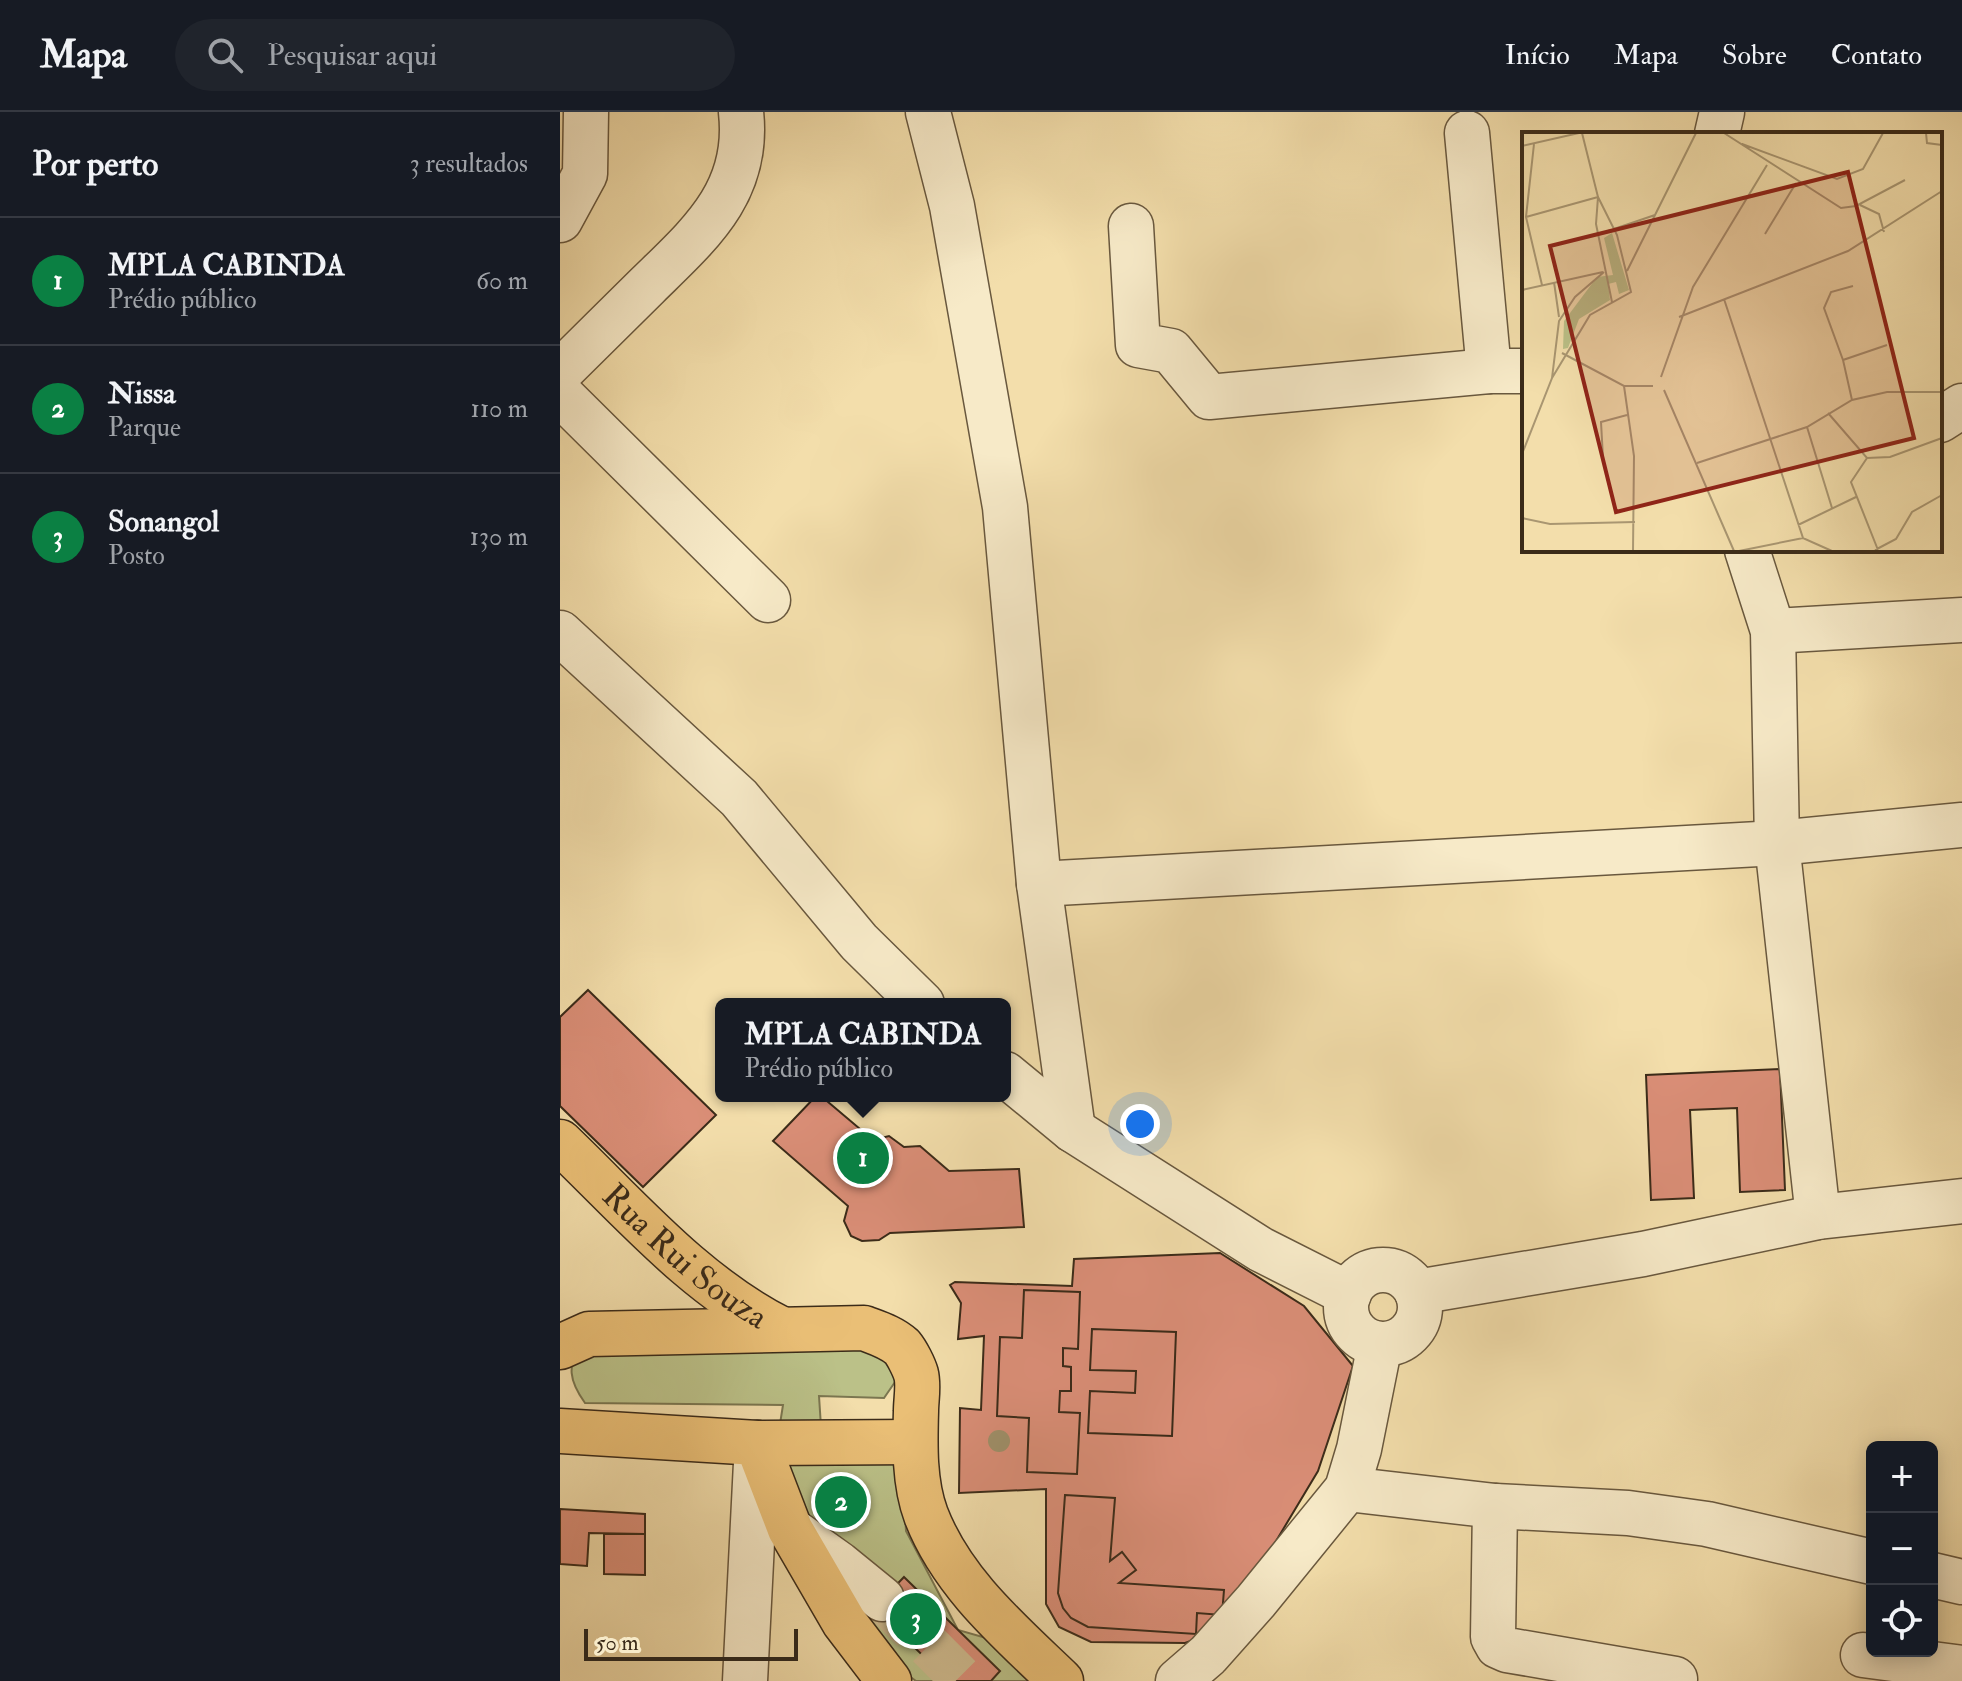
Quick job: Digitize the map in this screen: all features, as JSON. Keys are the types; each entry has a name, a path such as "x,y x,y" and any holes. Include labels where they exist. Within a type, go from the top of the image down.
{"main road":[{"name":"Rua Rui Souza","path":"560,1142 701,1277 746,1312 783,1330"},
{"path":"560,1347 589,1334 864,1328 888,1337 904,1349 917,1375 915,1442 919,1484 925,1513 936,1537 979,1600 1061,1681"},
{"path":"560,1431 757,1443 915,1442"},
{"path":"757,1443 790,1529 844,1622 889,1681"}],"street":[{"path":"560,220 585,174 586,112"},
{"path":"560,372 708,225 730,188 738,167 742,141 741,112"},
{"path":"928,112 952,206 1005,507 1039,884 1073,1130"},
{"path":"1717,132 1722,112"},
{"path":"1131,226 1138,345 1171,351 1209,397 1506,371 1467,133"},
{"path":"560,394 768,600"},
{"path":"1942,419 1962,406"},
{"path":"1748,552 1773,631 1777,843 1818,1217"},
{"path":"1773,631 1962,620"},
{"path":"560,633 739,798 859,942 916,998"},
{"path":"1039,884 1777,843 1962,825"},
{"path":"1011,1079 1073,1130 1260,1249 1349,1294"},
{"path":"1417,1292 1643,1254 1818,1217 1962,1201"},
{"path":"1389,1270 1401,1274 1417,1292 1421,1305 1414,1328 1405,1337 1393,1343 1380,1344 1360,1336 1352,1327 1348,1317 1349,1294 1364,1275 1389,1270"},
{"path":"1178,1681 1208,1655 1347,1489 1359,1449 1380,1344"},
{"path":"745,1681 757,1443"},
{"path":"1347,1489 1495,1506 1628,1513 1707,1524 1866,1561"},
{"path":"1495,1506 1493,1637 1498,1646 1675,1679"},
{"path":"790,1529 882,1599"},
{"path":"1938,1576 1962,1582"},
{"path":"1863,1655 1962,1668"}],"green space":[{"path":"577,1339 842,1341 897,1359 895,1382 884,1398 819,1396 822,1442 901,1451 906,1531 958,1630 1000,1642 1061,1681 916,1681 901,1670 834,1578 777,1443 783,1405 585,1403 575,1387 572,1372"}],"building":[{"path":"588,990 716,1115 643,1187 560,1106 560,1017"},
{"path":"1780,1069 1785,1190 1740,1192 1737,1108 1690,1110 1694,1198 1651,1200 1646,1075"},
{"path":"810,1102 828,1102 873,1140 889,1136 904,1147 920,1146 949,1171 1019,1169 1024,1227 890,1233 879,1240 862,1241 851,1236 844,1221 848,1206 773,1141"},
{"path":"1220,1253 1304,1306 1353,1366 1318,1471 1239,1603 1202,1637 1185,1643 1091,1642 1059,1627 1046,1604 1046,1489 959,1493 960,1408 981,1410 984,1336 958,1339 961,1303 950,1285 955,1282 1072,1286 1074,1259"},
{"path":"1024,1290 1080,1292 1078,1349 1063,1348 1063,1366 1071,1367 1071,1391 1060,1391 1059,1412 1080,1413 1077,1474 1027,1472 1029,1418 997,1416 1000,1337 1022,1338"},
{"path":"1092,1329 1176,1332 1172,1436 1088,1433 1090,1391 1135,1393 1136,1371 1090,1370"},
{"path":"1065,1495 1115,1498 1110,1561 1122,1552 1136,1570 1119,1583 1224,1590 1222,1615 1197,1613 1196,1634 1088,1627 1071,1618 1063,1608 1058,1593"},
{"path":"560,1509 645,1514 645,1534 589,1533 587,1566 560,1564"},
{"path":"604,1534 645,1534 645,1575 604,1574"},
{"path":"904,1577 1000,1671 991,1681 949,1681 874,1608"}],"tunnel":[{"path":"882,1599 964,1681"}],"place":[{"name":"MPLA CABINDA","path":"863,1158"},
{"name":"Nissa","path":"841,1502"},
{"name":"Sonangol","path":"916,1619"}]}
